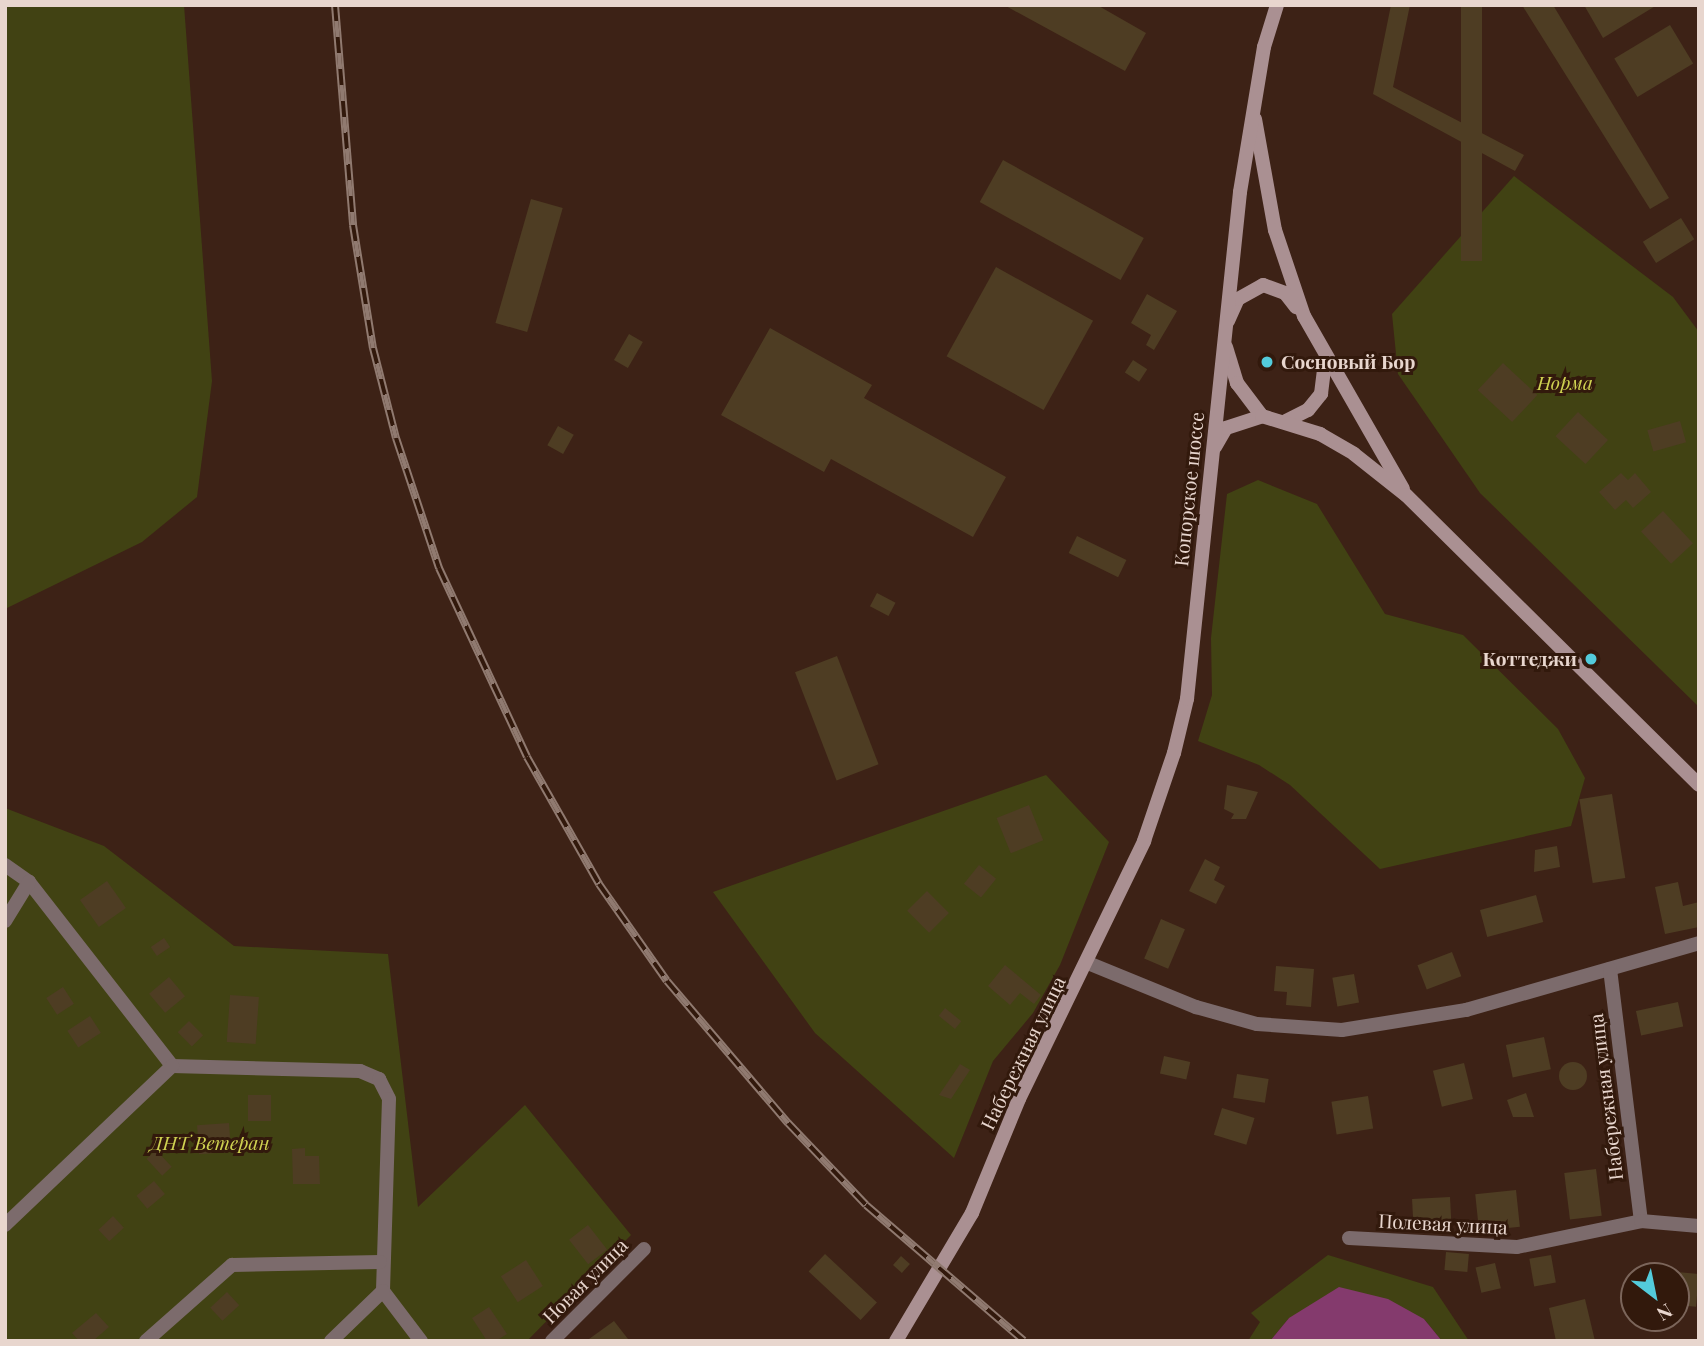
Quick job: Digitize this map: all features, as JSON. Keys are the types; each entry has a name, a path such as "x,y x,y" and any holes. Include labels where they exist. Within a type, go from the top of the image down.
{"main road":[{"name":"Копорское шоссе","path":"1088,962 1144,841 1177,740 1187,699 1223,331 1253,104 1276,5"},
{"path":"1253,104 1275,230 1304,316 1325,359 1406,495"},
{"path":"1262,416 1237,383 1223,331 1238,299 1263,285 1285,293 1304,316"},
{"path":"1286,421 1308,410 1321,394 1325,359"},
{"path":"1213,452 1226,428 1262,416 1286,421 1354,454 1406,495 1699,785"},
{"name":"Набережная улица","path":"896,1341 972,1213 1019,1099 1088,962"}],"street":[{"path":"5,864 29,882 172,1066"},
{"path":"5,921 29,882"},
{"name":"Набережная улица","path":"1088,962 1196,1007 1295,1030 1383,1025 1466,1010 1699,943"},
{"name":"Набережная улица","path":"1610,969 1640,1221"},
{"path":"5,1225 172,1066 360,1070 379,1079 389,1100 380,1262 383,1291 421,1341"},
{"name":"Полевая улица","path":"1349,1238 1517,1247 1640,1221 1699,1226"},
{"name":"Новая улица","path":"552,1341 645,1249"},
{"path":"146,1341 232,1265 380,1262"},
{"path":"331,1341 383,1291"}],"green space":[{"path":"5,5 184,5 212,381 197,497 142,542 5,609"},
{"name":"Норма","path":"1514,176 1673,297 1699,332 1699,707 1480,493 1398,374 1392,314"},
{"path":"1258,480 1317,504 1385,614 1463,635 1558,729 1585,778 1571,826 1380,869 1290,785 1259,765 1198,741 1212,695 1211,638 1227,494"},
{"path":"1046,775 1109,842 1060,965 1033,1013 993,1061 954,1158 815,1033 713,892"},
{"name":"ДНТ Ветеран","path":"5,808 104,846 234,946 388,954 418,1207 525,1105 631,1235 527,1341 5,1341"},
{"path":"1328,1255 1433,1287 1469,1341 1442,1341 1424,1319 1289,1318 1270,1341 1248,1341 1260,1322 1251,1313"}],"shaded area":[{"path":"1339,1287 1388,1299 1424,1319 1442,1341 1270,1341 1289,1318"}],"building":[{"path":"1004,5 1097,5 1146,33 1125,71"},
{"path":"1391,5 1410,5 1393,87 1524,155 1515,171 1373,94"},
{"path":"1461,5 1482,5 1482,261 1461,261"},
{"path":"1522,5 1553,5 1669,198 1650,209"},
{"path":"1584,5 1657,5 1603,38"},
{"path":"1670,25 1693,64 1637,97 1614,58"},
{"path":"1003,160 1144,238 1121,280 980,202"},
{"path":"531,199 563,208 527,332 495,323"},
{"path":"1681,218 1694,239 1656,263 1643,242"},
{"path":"996,267 1093,321 1044,410 947,356"},
{"path":"1147,294 1177,311 1154,350 1146,345 1151,335 1131,323"},
{"path":"770,328 872,385 864,398 1006,477 973,537 831,459 824,472 721,415"},
{"path":"629,334 643,342 628,368 614,360"},
{"path":"1133,360 1147,369 1139,382 1125,373"},
{"path":"1503,363 1537,395 1512,422 1478,390"},
{"path":"1578,412 1608,440 1585,464 1555,436"},
{"path":"1680,421 1686,442 1653,452 1647,430"},
{"path":"558,426 574,435 563,454 547,445"},
{"path":"1621,473 1628,480 1635,473 1651,492 1633,508 1626,500 1615,510 1599,492"},
{"path":"1663,511 1693,543 1671,564 1641,531"},
{"path":"1077,536 1126,560 1118,577 1069,553"},
{"path":"877,593 896,603 888,616 870,606"},
{"path":"837,656 879,764 837,780 795,672"},
{"path":"1227,785 1258,792 1246,819 1231,819 1234,814 1224,809"},
{"path":"1612,794 1625,878 1593,883 1579,799"},
{"path":"1029,805 1043,840 1011,853 997,818"},
{"path":"1557,846 1560,867 1534,872 1535,850"},
{"path":"1205,859 1220,867 1214,880 1225,886 1216,904 1189,891"},
{"path":"979,865 996,879 981,897 964,884"},
{"path":"107,881 126,908 99,927 80,900"},
{"path":"1678,882 1683,906 1699,902 1699,927 1665,934 1655,887"},
{"path":"927,891 949,913 929,933 907,911"},
{"path":"1536,895 1543,922 1487,937 1480,910"},
{"path":"1161,919 1185,929 1168,969 1144,959"},
{"path":"164,938 170,947 157,956 151,947"},
{"path":"1452,952 1461,976 1427,990 1417,965"},
{"path":"1005,965 1041,995 1034,1004 1020,993 1010,1005 988,986"},
{"path":"1276,966 1314,969 1311,1007 1286,1005 1287,992 1274,991"},
{"path":"1354,974 1359,1003 1337,1006 1332,978"},
{"path":"169,977 185,996 165,1013 149,994"},
{"path":"63,987 74,1004 57,1015 46,998"},
{"path":"230,995 259,997 256,1044 227,1042"},
{"path":"1678,1002 1683,1026 1641,1035 1636,1011"},
{"path":"945,1008 961,1021 955,1029 939,1016"},
{"path":"90,1016 101,1033 78,1047 67,1031"},
{"path":"189,1021 203,1035 192,1046 178,1032"},
{"path":"1544,1037 1551,1069 1513,1077 1506,1045"},
{"path":"1164,1056 1190,1062 1186,1080 1160,1074"},
{"path":"1573,1062 1583,1066 1587,1076 1583,1086 1573,1090 1563,1086 1559,1076 1563,1066"},
{"path":"1464,1063 1473,1099 1442,1107 1433,1071"},
{"path":"960,1064 970,1070 951,1099 939,1095"},
{"path":"1237,1074 1269,1079 1265,1103 1233,1098"},
{"path":"1526,1093 1534,1117 1513,1117 1507,1100"},
{"path":"248,1095 271,1095 271,1121 248,1121"},
{"path":"1368,1096 1373,1129 1337,1134 1331,1102"},
{"path":"1222,1108 1255,1118 1246,1145 1214,1135"},
{"path":"229,1123 231,1152 199,1154 197,1125"},
{"path":"305,1148 305,1156 319,1156 320,1184 293,1184 292,1149"},
{"path":"156,1150 172,1167 162,1176 146,1159"},
{"path":"1596,1169 1602,1216 1570,1220 1564,1173"},
{"path":"154,1181 165,1194 147,1209 136,1196"},
{"path":"1516,1190 1520,1227 1479,1231 1475,1194"},
{"path":"1450,1197 1452,1230 1414,1232 1412,1199"},
{"path":"113,1216 124,1228 109,1241 98,1230"},
{"path":"588,1225 607,1249 588,1264 569,1240"},
{"path":"1446,1252 1469,1254 1467,1272 1444,1270"},
{"path":"825,1254 877,1302 861,1320 809,1272"},
{"path":"1551,1255 1556,1283 1534,1286 1529,1259"},
{"path":"901,1256 910,1264 902,1273 893,1265"},
{"path":"526,1260 543,1286 518,1302 501,1276"},
{"path":"1495,1263 1501,1288 1481,1293 1476,1267"},
{"path":"1690,1273 1699,1274 1696,1307 1690,1306"},
{"path":"227,1292 239,1305 222,1321 210,1308"},
{"path":"1585,1299 1595,1341 1556,1341 1549,1308"},
{"path":"489,1307 507,1334 496,1341 487,1341 472,1318"},
{"path":"96,1313 109,1327 94,1340 79,1341 72,1333"},
{"path":"614,1321 628,1339 589,1339"}],"railway":[{"path":"335,5 353,225 373,348 396,438 439,568 527,757 599,884 667,981 788,1123 866,1205 1024,1341"}],"place":[{"name":"Сосновый Бор","path":"1267,362"},
{"name":"Коттеджи","path":"1591,659"}]}
